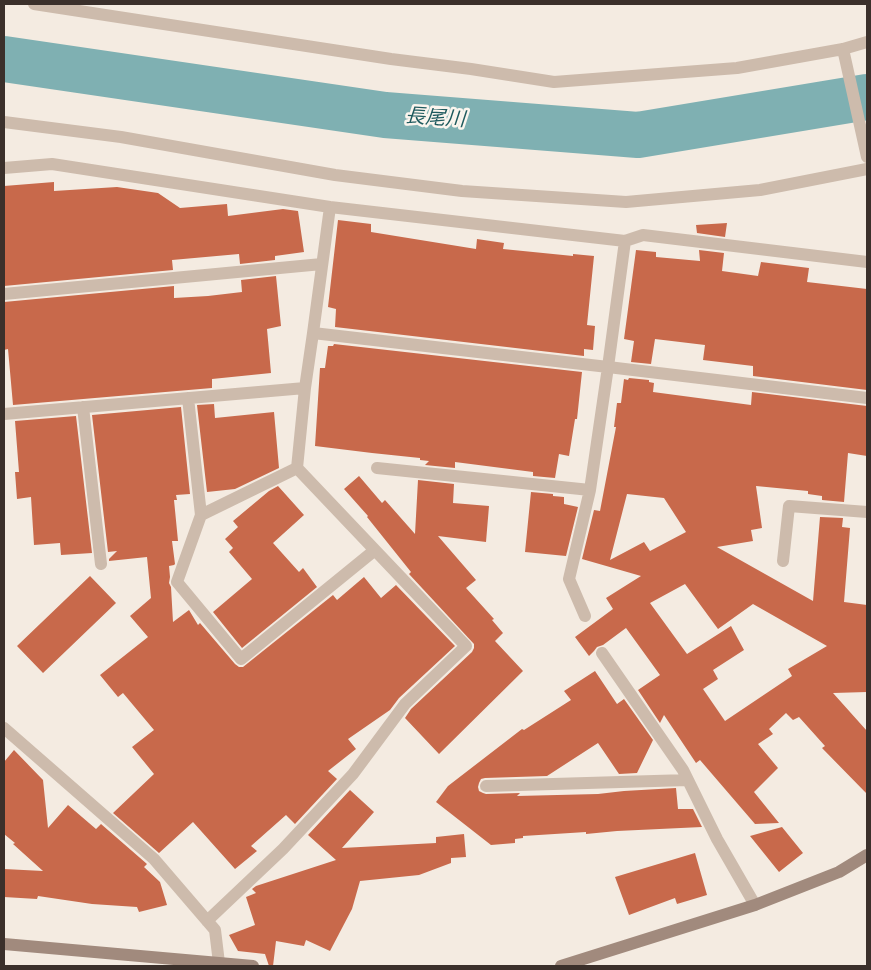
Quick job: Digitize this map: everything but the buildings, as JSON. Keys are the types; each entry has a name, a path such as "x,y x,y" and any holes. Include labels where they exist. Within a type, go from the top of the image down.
{"street":[{"path":"34,4 554,82 737,68 843,49 867,42"},
{"path":"843,49 867,157"},
{"path":"4,122 121,137 335,175 462,191 626,202 760,190 867,169"},
{"path":"4,168 52,164 330,207 625,240 643,235 867,262"},
{"path":"207,920 283,849 353,774 405,704 466,646 297,468 304,388 330,207"},
{"path":"585,616 570,579 590,490 625,240"},
{"path":"4,294 322,264"},
{"path":"313,333 867,398"},
{"path":"4,414 304,388"},
{"path":"188,398 201,515 177,582 240,659 375,550"},
{"path":"83,407 101,564"},
{"path":"201,515 297,468"},
{"path":"377,468 590,490"},
{"path":"783,561 789,506 867,512"},
{"path":"602,653 683,770 717,838 755,905"},
{"path":"4,728 154,859 215,930 219,963"},
{"path":"486,786 688,780"},
{"path":"561,966 755,905 839,872 867,855"},
{"path":"4,944 253,966"}],"waterway":[{"name":"長尾川","path":"4,59 385,115 638,135 867,97"}]}
